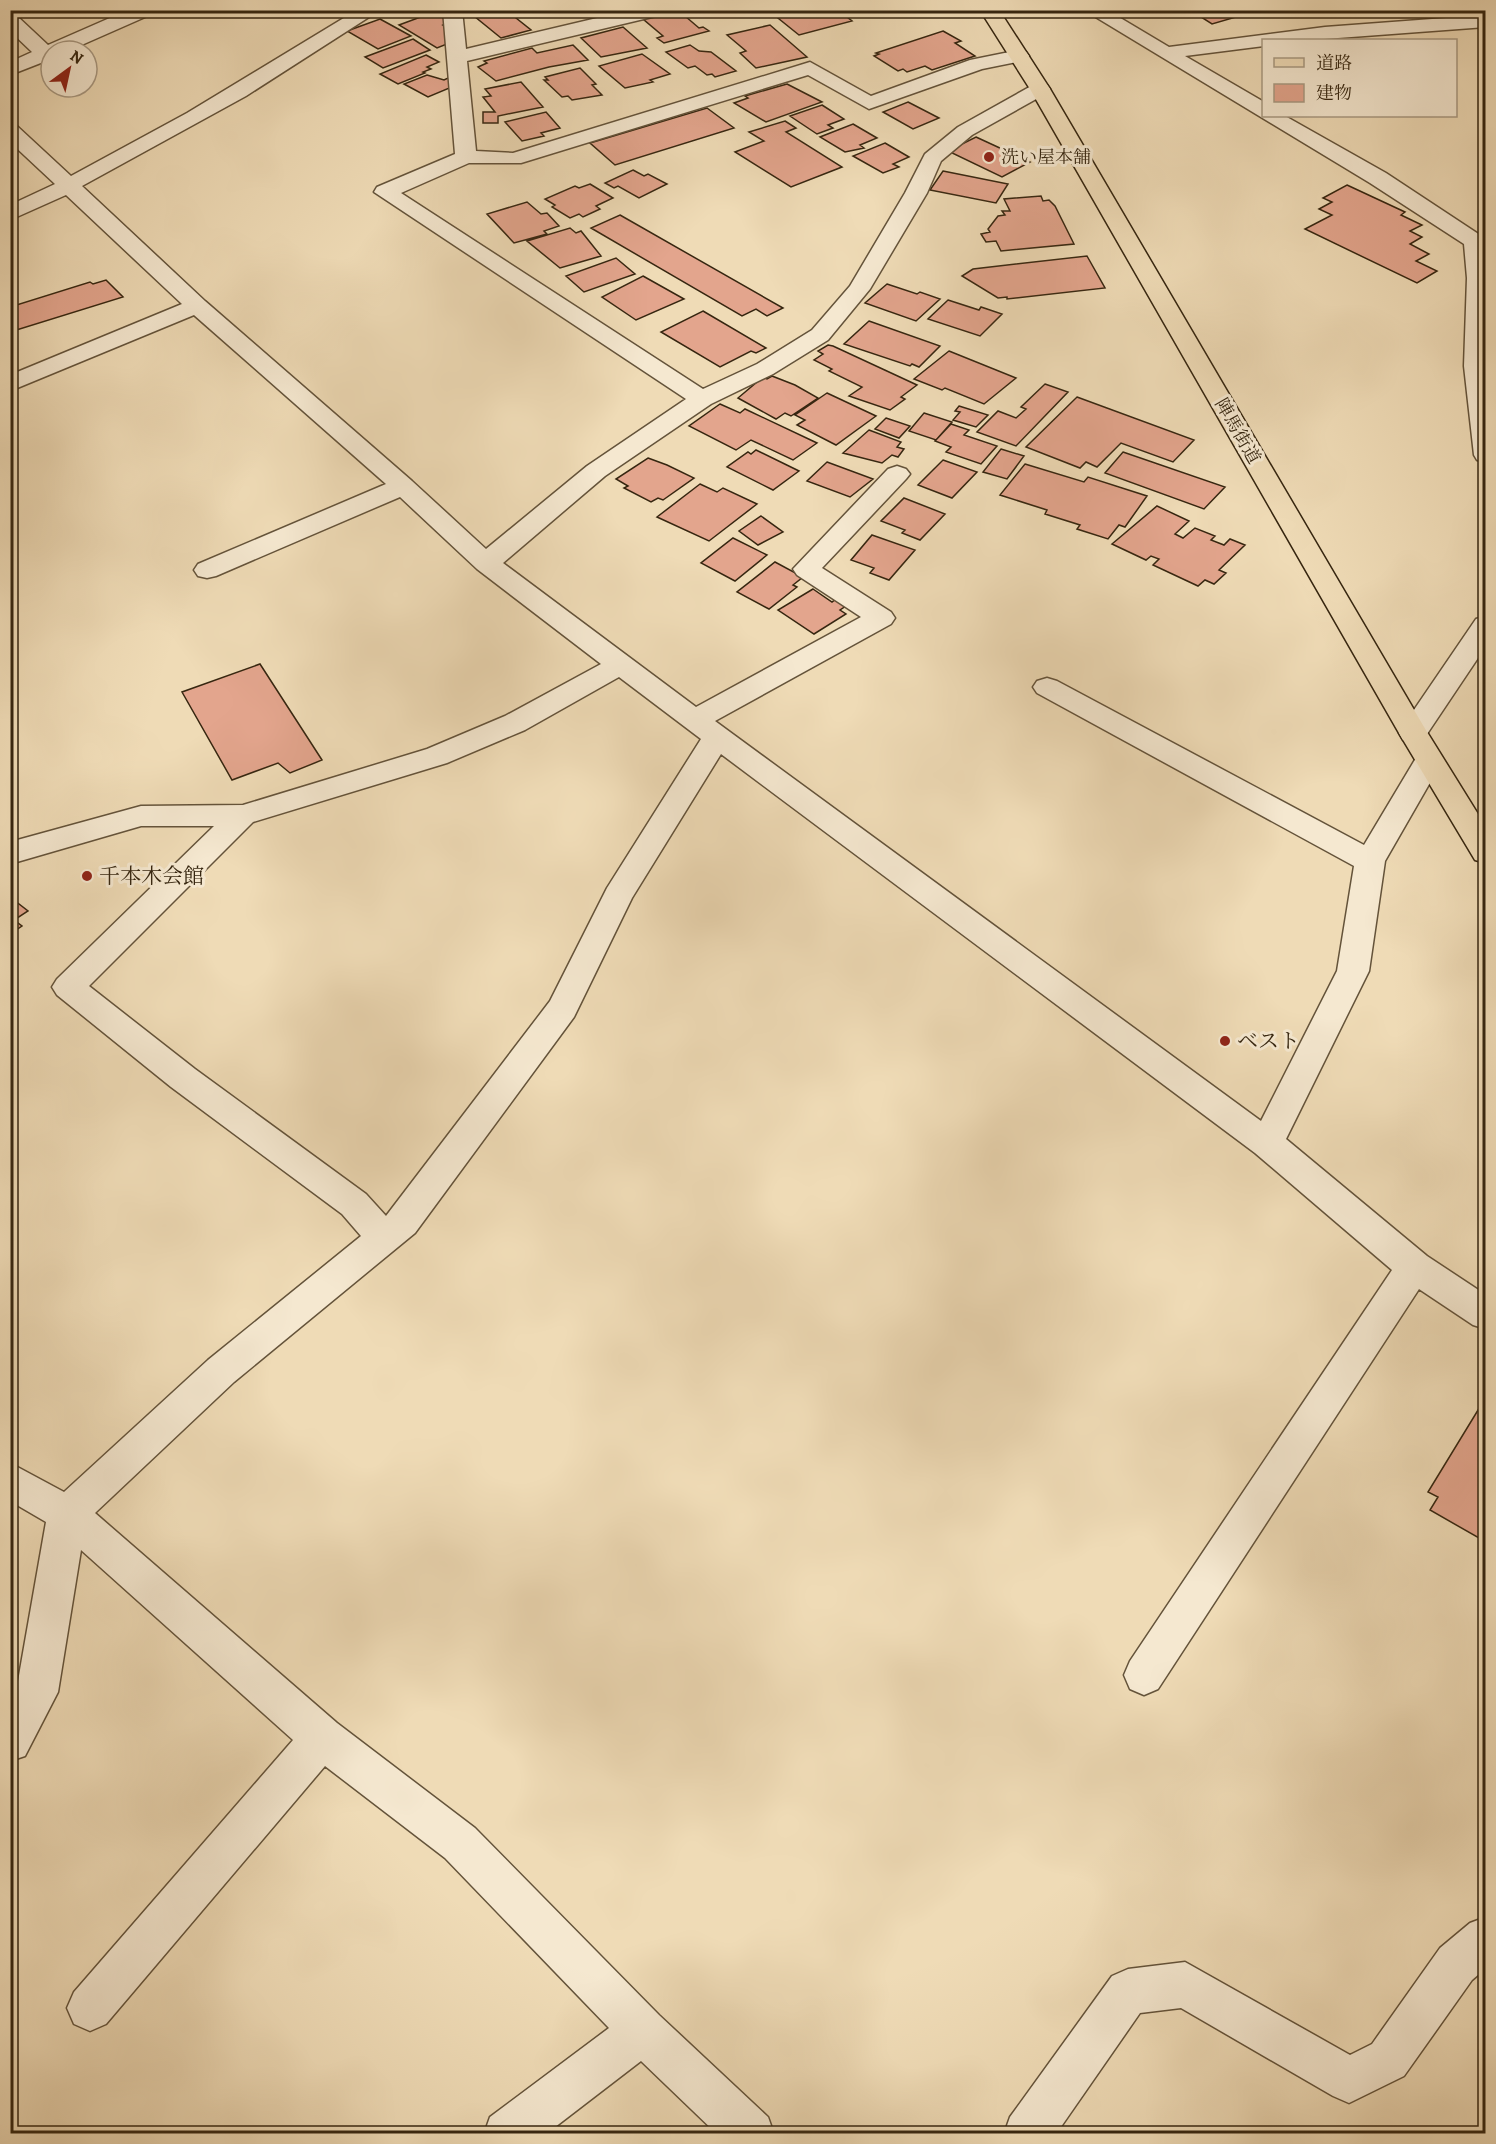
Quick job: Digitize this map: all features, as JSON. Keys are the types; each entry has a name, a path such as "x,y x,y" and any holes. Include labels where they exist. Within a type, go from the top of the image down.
{"main road":[{"name":"陣馬街道","path":"989,10 1040,89 1413,734 1485,852"}],"street":[{"path":"79,39 145,10"},
{"path":"10,214 71,186 240,94 371,10"},
{"path":"452,10 466,158"},
{"path":"457,57 658,10"},
{"path":"1093,10 1262,110"},
{"path":"10,20 39,44"},
{"path":"1166,53 1241,41 1347,30 1485,21"},
{"path":"10,69 39,56"},
{"path":"702,399 385,192 466,158 514,159 810,68 869,103 977,64 1019,56"},
{"path":"486,563 596,471 702,399 765,369 820,335 858,289 916,193 932,158 965,131 1040,89"},
{"path":"1273,117 1377,178 1480,246 1476,366 1485,455"},
{"path":"10,130 197,306 403,486 486,563 620,665 1267,1143 1414,1267 1485,1314"},
{"path":"10,384 197,306"},
{"path":"10,1741 37,1692 67,1514 221,1371 403,1223 563,1008 618,896 706,728 881,618 806,569 897,474"},
{"path":"207,570 403,486"},
{"path":"1413,734 1485,625"},
{"path":"10,853 141,816 243,815 437,756 514,723 620,665"},
{"path":"1047,687 1370,861"},
{"path":"1267,1143 1353,971 1370,861 1430,760"},
{"path":"243,815 68,987 183,1078 354,1204 384,1238"},
{"path":"1144,1675 1414,1267"},
{"path":"10,1480 67,1514 322,1738 460,1843 643,2031 751,2133"},
{"path":"90,2008 322,1738"},
{"path":"1027,2133 1128,1992 1185,1985 1349,2080 1388,2060 1456,1964 1485,1939"},
{"path":"507,2133 643,2031"}],"building":[{"path":"394,10 424,10 405,17"},
{"path":"493,10 506,10 531,30 501,38 474,16"},
{"path":"678,10 699,28 703,27 709,31 664,43 657,38 663,36 643,19"},
{"path":"768,10 838,10 852,21 799,35"},
{"path":"1190,10 1237,10 1243,15 1212,24"},
{"path":"434,12 450,22 443,25 451,29 452,42 437,48 399,25"},
{"path":"380,19 411,36 378,49 347,31"},
{"path":"770,25 807,57 756,68 740,53 746,51 727,35"},
{"path":"623,27 647,48 601,57 581,38"},
{"path":"943,31 961,41 955,43 975,56 932,70 925,66 907,72 903,69 898,71 874,56 879,54 876,53"},
{"path":"413,39 430,50 383,68 365,57"},
{"path":"573,45 588,60 549,67 496,81 478,67 487,63 484,61 532,48 537,53"},
{"path":"690,45 699,51 711,52 736,71 715,77 712,74 707,75 695,66 688,68 666,52"},
{"path":"642,54 670,74 650,80 653,82 625,88 599,66"},
{"path":"426,55 439,62 427,67 431,69 423,72 425,73 398,84 380,74"},
{"path":"580,68 596,84 592,85 602,95 572,100 568,96 562,97 544,80 548,80 545,77"},
{"path":"427,75 444,80 448,78 459,84 428,97 404,84"},
{"path":"521,82 543,107 498,116 498,123 483,123 483,112 495,112 483,97 491,96 485,89"},
{"path":"787,84 822,102 766,122 734,103 748,98 745,96"},
{"path":"908,102 939,118 913,129 883,112"},
{"path":"822,105 844,119 828,125 833,128 817,134 790,116"},
{"path":"707,108 734,128 615,165 590,143"},
{"path":"546,112 560,128 541,133 544,136 522,141 505,122"},
{"path":"785,121 796,128 786,132 842,167 791,187 735,152 764,141 749,132"},
{"path":"853,124 877,138 860,145 864,148 845,152 820,137"},
{"name":"洗い屋本舗","path":"976,137 1030,162 1002,177 948,151"},
{"path":"885,143 909,157 893,164 899,167 883,173 853,156"},
{"path":"633,170 644,176 648,174 667,184 639,198 618,186 614,188 605,183"},
{"path":"943,171 1008,184 996,203 930,190"},
{"path":"590,184 613,198 596,206 600,209 583,217 579,214 570,218 552,207 555,205 545,199 575,186 579,188"},
{"path":"1347,185 1405,212 1401,215 1422,225 1410,231 1422,237 1410,244 1429,254 1416,261 1437,271 1417,283 1305,229 1332,215 1319,209 1332,202 1323,198"},
{"path":"1041,196 1043,201 1049,200 1055,206 1074,244 1001,251 996,241 986,242 981,234 990,232 988,229 998,216 1005,215 1002,211 1010,211 1004,199"},
{"path":"527,202 541,214 547,213 559,226 544,231 547,234 514,243 487,214"},
{"path":"620,215 783,308 767,316 756,309 742,316 591,228"},
{"path":"570,228 576,233 581,231 601,256 560,268 527,241"},
{"path":"1087,256 1105,288 1007,299 1007,297 998,298 962,276 973,269"},
{"path":"616,258 635,274 584,292 566,276"},
{"path":"643,276 684,299 636,320 602,297"},
{"path":"106,280 123,297 10,332 10,307 90,282 93,284"},
{"path":"887,284 940,299 916,321 865,303"},
{"path":"948,300 979,310 981,307 1002,314 980,336 928,319"},
{"path":"703,311 766,348 756,353 751,351 720,367 661,332"},
{"path":"869,321 940,346 919,367 844,344"},
{"path":"828,345 917,385 901,397 905,399 890,410 849,396 862,387 829,371 832,369 814,360 823,354 818,351"},
{"path":"949,351 1016,378 984,404 945,388 942,390 914,379"},
{"path":"772,376 795,385 818,398 791,416 785,413 776,419 738,398 763,377 767,379"},
{"path":"1045,384 1068,392 1016,446 977,432 998,411 1016,418 1026,409 1021,407"},
{"path":"827,393 876,416 836,445 797,425 805,420 795,415"},
{"path":"1077,397 1194,440 1173,462 1121,443 1097,467 1086,462 1080,468 1026,447"},
{"path":"720,404 740,413 745,409 817,443 793,460 751,440 736,450 689,426"},
{"path":"959,406 988,415 976,427 953,420 960,412 955,411"},
{"path":"924,413 952,422 936,440 909,431"},
{"path":"886,418 910,426 899,438 875,429"},
{"path":"951,424 969,430 964,435 997,446 981,464 946,452 951,447 935,441"},
{"path":"869,430 901,442 897,447 904,449 898,457 892,455 882,463 843,453"},
{"path":"1001,449 1024,456 1007,479 983,472"},
{"path":"756,450 799,471 773,490 727,467 748,452 751,454"},
{"path":"1123,452 1225,487 1204,509 1105,473"},
{"path":"648,458 694,478 663,500 658,498 651,502 624,488 628,486 616,479"},
{"path":"943,460 977,472 952,498 918,485"},
{"path":"827,462 873,479 850,497 807,481"},
{"path":"1025,464 1084,482 1088,477 1147,496 1125,527 1119,525 1108,539 1077,529 1080,525 1045,514 1047,510 1000,495"},
{"path":"700,484 717,492 723,488 757,504 709,541 657,517"},
{"path":"904,498 945,514 920,540 902,533 905,530 881,521"},
{"path":"1157,506 1189,521 1175,534 1183,538 1195,528 1215,536 1211,540 1224,545 1230,539 1245,545 1219,570 1226,573 1214,584 1205,580 1198,586 1153,565 1159,559 1151,556 1146,560 1112,544"},
{"path":"761,516 783,532 758,545 739,531"},
{"path":"872,535 915,550 889,580 870,573 874,568 851,560"},
{"path":"733,538 767,555 735,581 701,563"},
{"path":"775,562 803,577 793,585 797,587 769,609 737,592"},
{"path":"813,589 832,602 836,599 846,606 840,610 846,614 814,634 778,610"},
{"path":"260,664 322,760 290,773 278,763 232,780 182,692"},
{"path":"10,897 28,911 14,920 22,926 10,934"},
{"path":"1486,1397 1486,1542 1430,1510 1438,1497 1428,1492"}],"place":[{"name":"洗い屋本舗","path":"989,157"},
{"name":"千本木会館","path":"87,876"},
{"name":"ベスト","path":"1225,1041"}]}
